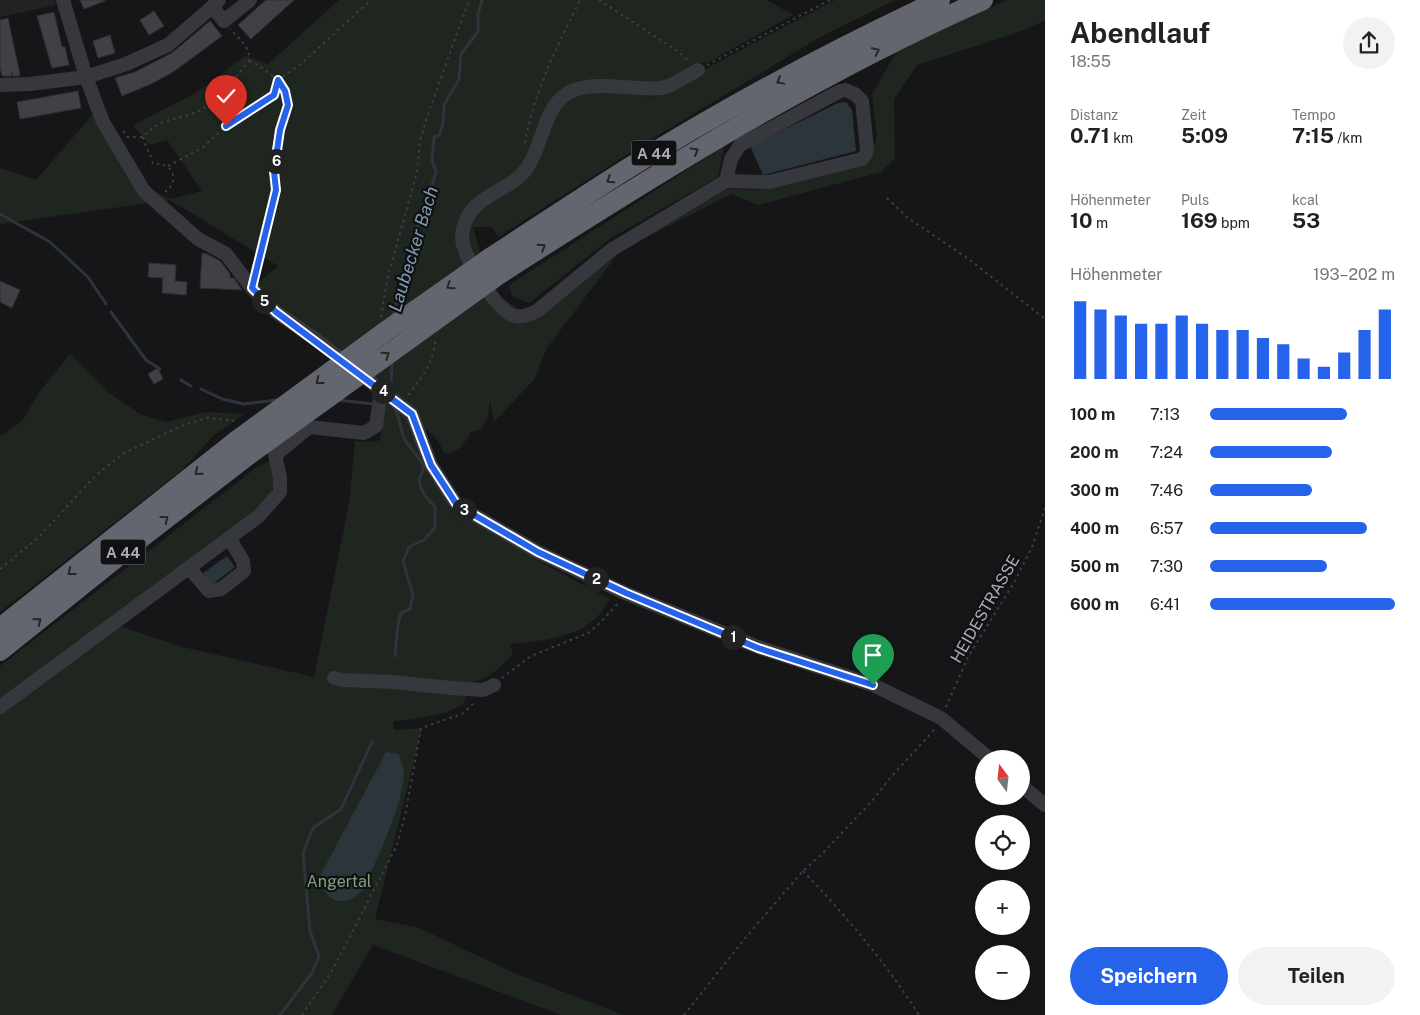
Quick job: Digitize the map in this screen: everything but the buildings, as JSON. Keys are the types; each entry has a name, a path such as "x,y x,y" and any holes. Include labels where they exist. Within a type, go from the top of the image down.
{"highway":[{"name":"A 44","path":"0,628 627,169 823,57 940,0"},
{"name":"A 44","path":"496,265 832,73 983,0"},
{"name":"A 44","path":"0,652 141,538 242,449"}],"street":[{"path":"63,0 86,77 103,122 144,191 198,239 226,254 252,288 276,312 381,400 412,414 431,465 457,505 538,552 626,593 758,648 873,685 941,718 979,750"},
{"path":"224,21 233,5 250,0"},
{"path":"0,85 30,84 86,77 126,64 168,44 216,3 224,21"},
{"path":"698,70 662,88 591,87 570,92 561,98 549,116 535,155 527,168 516,180 474,208 467,217 463,230 463,244 477,273 502,309 515,316 526,316 537,312 611,250 726,181 769,182 862,159 867,149 864,96 851,91 840,91 740,145 731,158 726,181"},
{"path":"0,707 259,516 280,492 280,477 275,454 309,427 364,433 376,426 381,400"},
{"path":"188,568 209,591 221,589 244,571 243,561 229,538"},
{"path":"334,678 483,690 494,685"},
{"path":"1030,792 1045,805"}],"path":[{"path":"168,166 202,148 226,126 274,95 278,80 301,64 371,0"},
{"path":"381,323 387,280 417,172 423,132 469,0"},
{"path":"525,143 537,98 580,0"},
{"path":"599,0 679,52 698,70 830,0"},
{"path":"160,194 167,191 172,184 173,173 168,166 161,163 153,164 151,155 145,149 143,137 152,126 169,119 185,117 217,100 249,61 250,54 246,47 224,21"},
{"path":"249,61 258,65 278,80 285,91 288,105 280,130 274,171 276,190 252,288"},
{"path":"120,128 128,137 143,137"},
{"path":"887,198 908,218 970,260 1045,319"},
{"path":"0,569 38,538 105,466 124,453 160,436"},
{"name":"HEIDESTRASSE","path":"684,1015 746,938 804,871 824,853 872,801 890,778 932,734 968,657 1020,572 1032,547 1045,508"},
{"path":"302,1015 333,969 396,847 405,816 420,728 462,714 494,685 531,656 588,633 600,624 626,593"},
{"path":"804,871 896,980 919,1015"}],"shaded area":[{"path":"0,0 55,0 56,5 0,17"},
{"path":"846,102 852,110 856,151 763,175 750,146 838,103"},
{"path":"227,556 235,567 211,585 203,573"},
{"path":"386,752 399,754 404,771 400,797 388,834 366,886 352,898 338,901 326,893 322,885 321,874"}],"green space":[{"path":"339,0 767,0 793,15 707,63 703,62 695,65 695,69 641,103 835,0 895,0 822,36 647,142 498,237 492,227 473,227 492,291 533,319 619,251 727,189 757,190 868,160 877,138 872,94 898,49 1007,0 1045,0 1045,21 1013,34 917,65 894,99 895,158 881,172 758,205 731,194 620,251 547,348 534,380 494,422 490,400 488,416 482,429 471,432 461,446 445,454 438,441 412,414 254,286 278,266 170,200 0,224 0,168 36,180 94,113 145,188 170,199 202,191 167,140 149,145 133,125 194,94 245,56 268,64"},
{"path":"724,146 718,177 611,238 529,303 512,296 509,285"},
{"path":"70,354 108,392 140,414 166,422 205,412 244,414 213,436 182,470 0,612 0,436 22,421 40,391"},
{"name":"Angertal","path":"385,401 409,417 456,510 544,564 610,599 599,615 590,623 569,634 533,642 510,644 513,654 497,669 480,680 465,683 465,700 459,707 431,716 393,721 394,730 422,728 375,919 417,927 514,973 624,1015 561,1015 373,945 332,1015 0,1015 0,713 119,626 183,647 314,677 349,504 355,441 374,442 380,440"},
{"path":"271,460 275,483 266,502 0,704 0,666 257,467"}],"waterway":[{"name":"Laubecker Bach","path":"392,318 423,207 429,205 430,190 436,173 432,160 434,137 439,135 443,124 444,105 459,79 461,54 478,32 478,14 482,0"},
{"path":"0,214 50,242 88,277 106,304"},
{"path":"111,312 146,360 160,369"},
{"name":"Laubecker Bach","path":"391,393 392,361"},
{"path":"181,380 191,386"},
{"path":"201,389 222,399 244,404 277,400"},
{"path":"338,400 374,404"},
{"name":"Laubecker Bach","path":"394,407 405,440 419,458 422,466 420,486 426,497 435,507 435,527 424,540 409,547 403,561 413,595 410,609 401,613 399,619 395,656"},
{"name":"Laubecker Bach","path":"280,1015 312,973 319,956 310,931 303,853 313,828 341,809 372,742"}],"route":[{"path":"226,126 274,95 278,80 285,91 288,105 282,120 274,171 276,190 252,288 276,312 412,414 431,465 457,505 538,552 626,593 758,648 873,685"}]}
